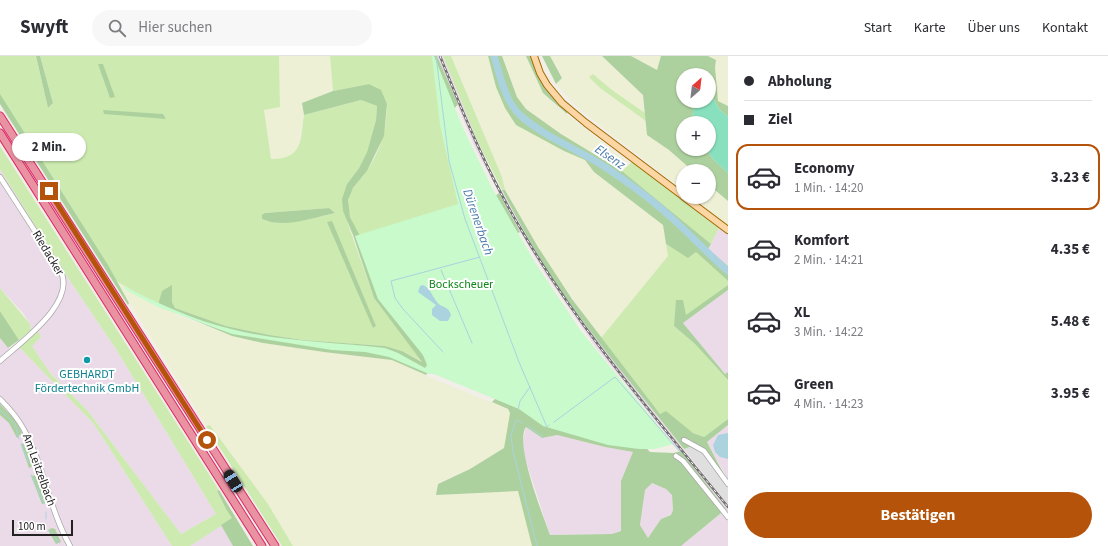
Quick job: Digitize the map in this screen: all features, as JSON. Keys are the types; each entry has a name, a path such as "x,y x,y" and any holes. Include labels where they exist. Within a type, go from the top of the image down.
{"highway":[{"path":"0,116 274,546"},
{"path":"0,133 262,546"}],"main road":[{"path":"534,56 540,73 547,85 562,103 676,191"},
{"path":"693,204 728,230"}],"street":[{"name":"Riedacker","path":"0,177 64,276 65,286 60,298 48,316 0,360"},
{"name":"Am Leitzelbach","path":"0,399 13,412 23,428 55,514 70,546"},
{"path":"684,440 704,451 728,484"},
{"path":"676,456 683,461 728,517"}],"shaded area":[{"path":"437,56 443,56 490,169 529,240 557,284 601,345 728,505 728,546 681,546 726,509 595,346 546,275 520,232 476,150"},
{"path":"0,169 64,272 116,349 216,514 181,534 87,410 50,373 32,346 37,330 31,330 30,324 23,313 0,288"},
{"path":"719,228 728,235 728,266 708,249"},
{"path":"728,290 728,372 725,374 683,323"},
{"path":"0,338 8,348 13,350 19,347 94,424 172,546 0,546"},
{"path":"728,425 728,480 707,442"},
{"path":"526,427 542,438 557,435 605,447 634,452 621,481 621,531 612,534 550,535 524,455 523,439"},
{"path":"695,445 705,450 728,482 728,505 684,449"},
{"path":"652,483 666,489 672,495 673,510 671,515 661,519 648,538 640,525 645,490"},
{"path":"221,525 233,546 190,546"}],"green space":[{"path":"0,56 36,56 48,108 53,103 40,56 279,56 280,107 264,110 271,159 289,156 298,147 302,133 304,115 361,100 377,106 376,120 367,152 359,168 347,184 347,221 374,298 423,362 402,351 385,346 303,340 226,326 175,308 172,302 158,305 116,281 0,94","holes":["329,208 335,213 298,221 279,223 262,219 265,213"]},
{"path":"36,56 40,56 53,103 48,108"},
{"path":"279,56 330,56 333,91 302,104 304,115 298,146 292,156 285,159 271,159 264,109 280,107"},
{"path":"330,56 433,56 461,209 361,239 350,216 348,202 352,189 367,171 380,146 386,123 387,104 369,84 333,91"},
{"name":"Bockscheuer","path":"432,56 434,56 463,128 492,188 536,264 581,331 673,444 655,449 639,449 608,445 543,426 519,409 389,357 365,352 332,350 232,334 158,307 124,289 123,286 189,316 231,329 269,337 385,348 398,353 425,368 427,365 423,355 378,299 355,236 458,204 440,125"},
{"path":"433,56 437,56 458,104 451,113 449,123 461,194 468,213 484,205 499,193 520,232 483,251 504,312 534,381 553,370 549,418 551,421 563,419 602,430 603,422 627,427 650,452 674,453 681,451 726,509 681,546 532,546 518,491 436,495 438,484 470,469 504,448 510,413 508,409 492,402 521,373 502,329 461,211 449,161","holes":["526,427 542,438 557,435 605,447 633,452 621,481 621,531 612,534 550,535 526,463 523,435","652,483 666,489 672,495 673,510 671,515 661,519 648,538 640,525 645,490"]},
{"path":"443,56 451,56 502,177 505,190 502,190 477,140"},
{"path":"451,56 488,56 496,87 516,125 564,151 585,160 594,172 663,225 668,256 601,338 548,264 505,190 502,177"},
{"path":"488,56 502,56 517,97 526,109 561,134 622,171 711,244 708,249 728,266 728,281 696,252 688,258 666,244 663,225 594,172 585,160 564,151 516,125 505,108 496,87"},
{"path":"502,56 526,56 543,93 560,109 630,164 622,171 561,134 526,109 517,97"},
{"path":"526,56 531,56 537,72 545,86 567,111 567,114 543,93"},
{"path":"542,56 550,56 562,78 556,84"},
{"path":"550,56 602,56 643,95 645,113 612,90 593,74 600,88 646,121 647,135 669,150 685,164 676,164 676,185 578,108 556,84 562,77"},
{"path":"602,56 631,56 657,70 661,56 708,56 716,60 715,68 676,68 676,108 693,108 693,116 676,116 676,156 711,156 728,173 728,201 716,191 716,164 685,164 669,150 647,135 643,95"},
{"path":"631,56 661,56 658,70"},
{"path":"708,56 728,56 728,106 718,101 715,67 716,60"},
{"path":"98,64 103,64 115,97 110,98"},
{"path":"593,74 612,90 645,113 646,121 600,88 589,77"},
{"path":"716,78 718,101 728,106 728,117 719,109 716,104"},
{"path":"369,84 381,90 387,104 384,136 367,171 353,188 348,200 350,217 431,368 426,375 392,360 263,343 232,336 158,305 162,291 172,285 172,302 175,308 226,326 303,340 385,346 402,351 422,362 374,298 353,235 343,211 342,199 347,184 359,168 367,152 376,120 377,106 361,100 304,115 302,103 333,91"},
{"path":"0,94 108,265 129,303 128,305 0,104"},
{"path":"716,104 719,109 728,117 728,173 711,156 716,156 716,116 693,116 693,108 716,108"},
{"path":"103,110 163,114 166,119 104,114"},
{"path":"0,146 219,490 217,491 226,509 233,518 190,546 172,546 94,424 19,347 37,330 41,337 32,346 50,373 87,410 181,534 216,514 116,349 64,272 0,169"},
{"path":"632,162 676,195 676,204 687,204 719,228 711,244 622,171"},
{"path":"502,190 505,190 538,247 572,299 660,414 666,411 693,433 704,437 728,419 728,425 707,442 728,482 705,450 695,445 684,449 603,348 557,285 528,239"},
{"path":"716,191 728,201 728,226 701,204 716,204"},
{"path":"329,208 335,213 298,222 279,223 262,219 262,215 265,213"},
{"path":"332,221 376,326 373,328 327,222"},
{"path":"666,244 688,257 696,252 728,281 728,285 674,326 695,344 728,380 728,419 704,437 693,433 660,414 601,338 668,256"},
{"path":"116,281 177,315 232,336 263,343 392,360 436,380 508,409 510,413 504,448 470,469 438,483 436,495 518,491 532,546 293,546 268,504 210,425 206,426"},
{"path":"728,285 728,290 683,323 725,374 728,372 728,380 695,344 674,326 676,300 683,300 686,315"},
{"path":"0,288 30,324 31,330 19,340 0,311"},
{"path":"0,311 19,340 8,348 0,338"},
{"path":"0,404 16,421 22,433 17,438 9,423 0,415"},
{"path":"210,425 268,504 293,546 282,546 206,426"},
{"path":"23,443 27,444 31,452 34,466 29,468 21,445"},
{"path":"37,475 47,503 42,504 31,476"},
{"path":"219,490 253,546 233,546 221,525 232,518 217,491"},
{"path":"52,528 55,529 61,542 56,544 48,530"}],"water":[{"path":"423,285 428,289 440,305 447,308 451,315 448,321 440,321 432,315 432,309 436,305 418,292 420,286"},
{"path":"728,433 728,459 720,457 715,452 713,445 718,435"}],"waterway":[{"name":"Dürenerbach","path":"436,56 449,161 465,219 519,362 547,427 549,425"},
{"name":"Elsenz","path":"494,56 507,96 515,110 521,116 541,131 605,167 641,192 688,233 728,271"},
{"path":"443,352 403,309 395,298 391,281 480,257"},
{"path":"441,270 472,343"},
{"path":"554,422 615,377 680,452"},
{"name":"Dürenerbach","path":"518,410 520,401 530,387"},
{"path":"0,410 15,424 19,439"},
{"name":"Dürenerbach","path":"522,423 516,420 511,436 513,451 537,546"},
{"path":"528,426 543,437"},
{"path":"21,444 29,463"},
{"path":"31,475 44,503"},
{"path":"46,512 46,519"},
{"path":"50,530 59,543"}],"railway":[{"path":"440,56 488,167 510,210 545,268 594,339 646,407 728,507"}],"place":[{"name":"GEBHARDT Fördertechnik GmbH","path":"87,360"}],"route":[{"path":"49,191 207,440"}]}
